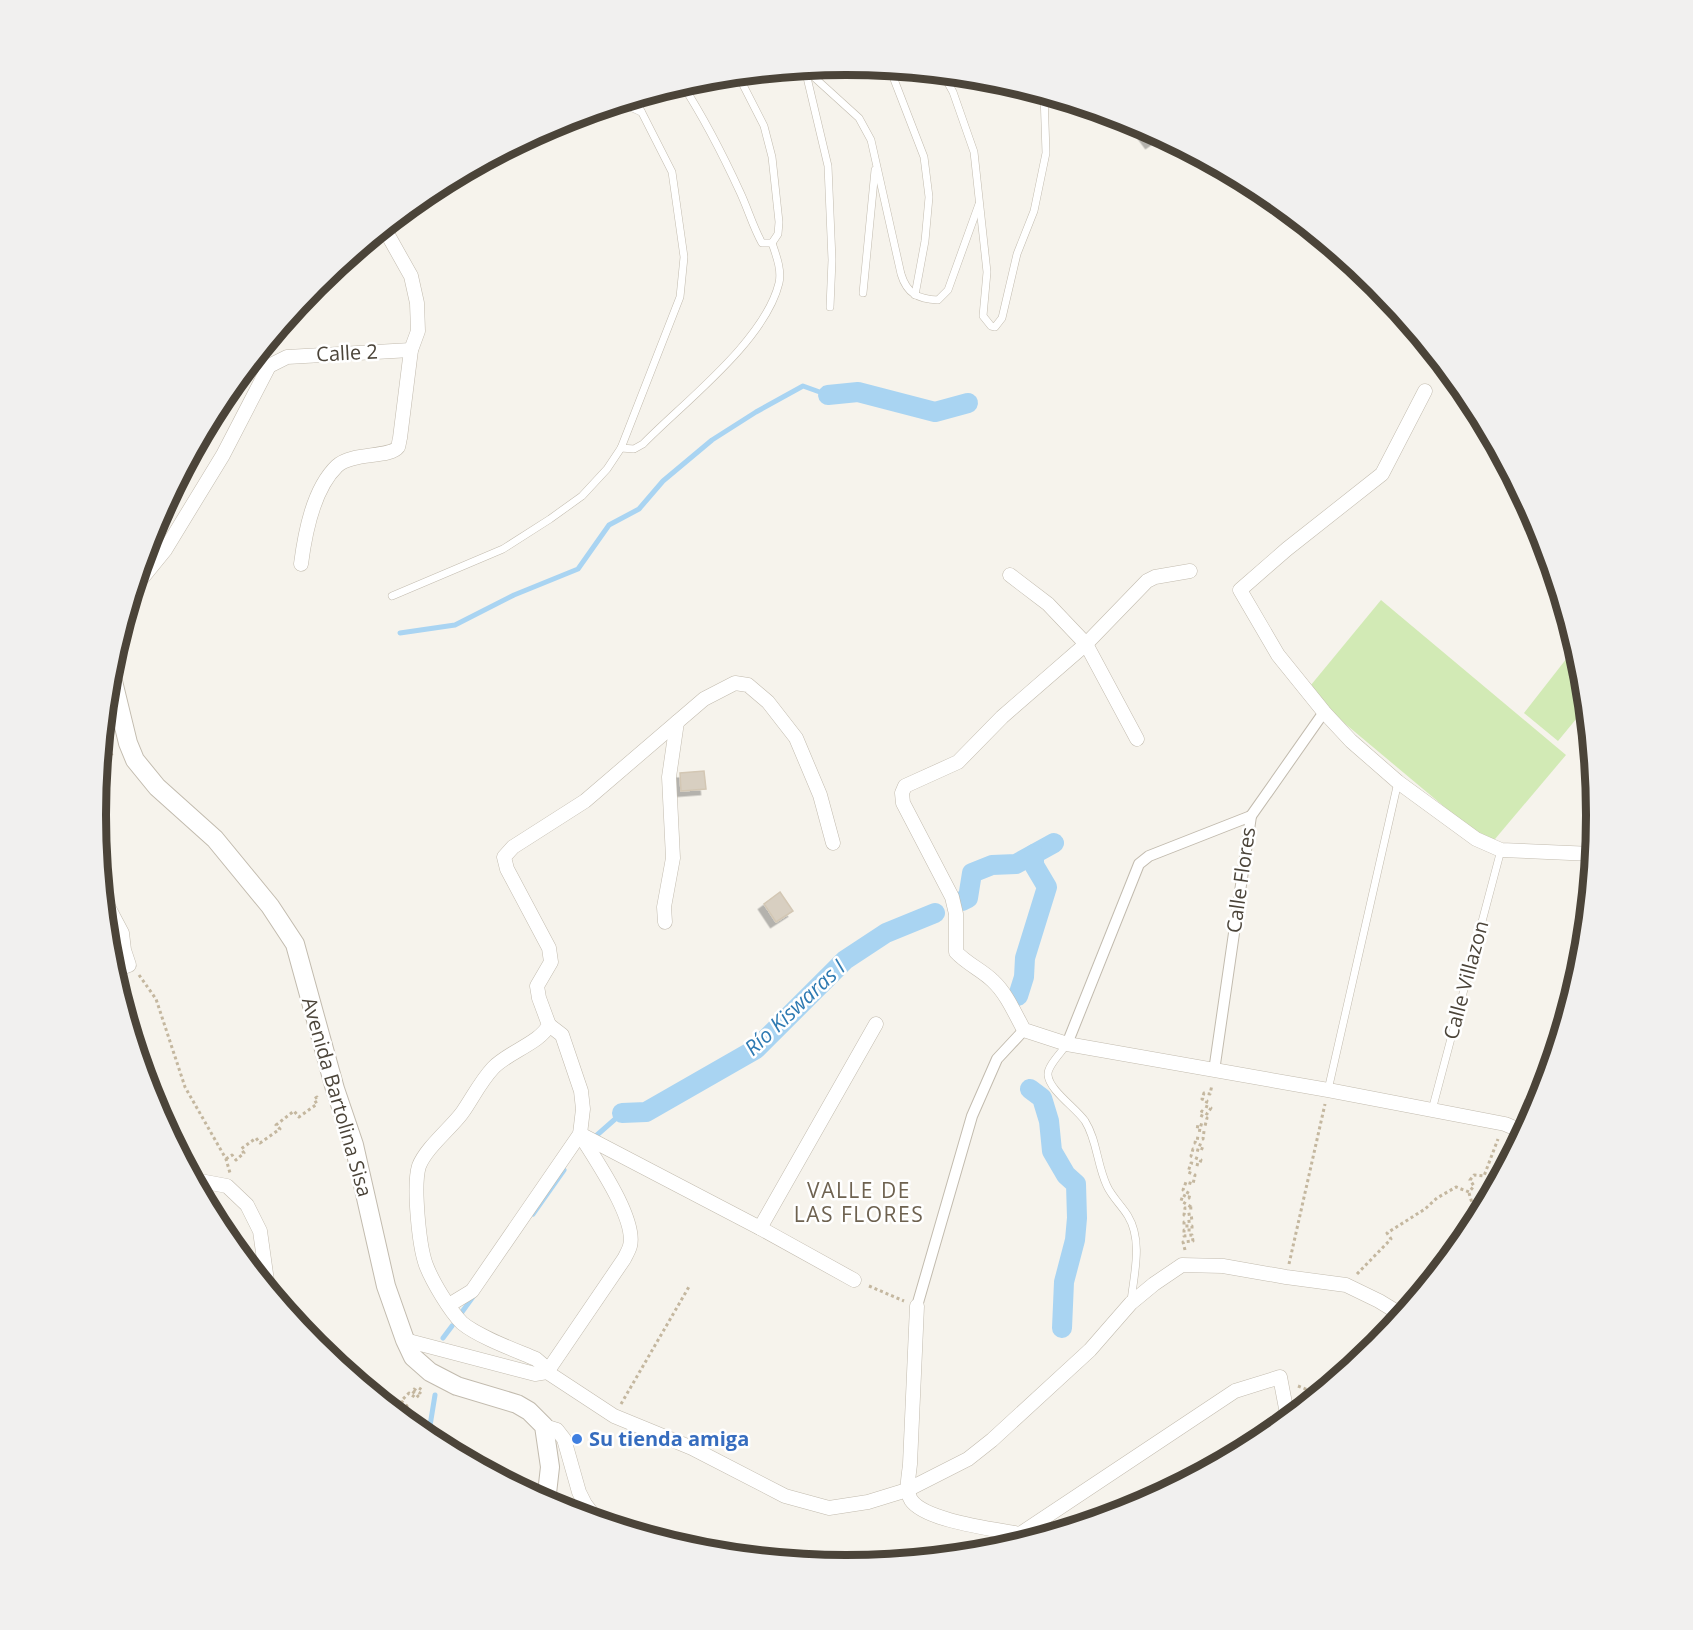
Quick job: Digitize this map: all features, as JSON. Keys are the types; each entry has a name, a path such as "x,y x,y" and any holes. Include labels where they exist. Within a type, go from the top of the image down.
{"street":[{"path":"301,564 312,511 326,481 338,465 352,458 390,453 398,448 411,350 418,331 417,303 411,276 388,235"},
{"name":"Calle 2","path":"149,570 165,550 223,455 269,366 287,357 411,350"},
{"path":"1425,391 1382,474 1287,549 1240,590 1278,655 1324,712 1351,741 1398,782 1476,839 1501,850 1585,854"},
{"path":"1190,571 1155,577 1147,581 1086,644 1002,717 958,762 905,786 902,793 903,804 952,897 956,914 956,952 964,961 993,982 1007,999 1024,1030 1067,1044 1329,1090 1504,1124 1516,1129"},
{"path":"1010,575 1048,604 1086,644 1137,739"},
{"path":"449,1305 472,1291 580,1134 583,1109 581,1091 562,1035 549,1025 537,986 551,962 549,948 507,869 504,857 513,847 585,801 704,699 735,683 748,685 768,702 796,738 820,795 833,843"},
{"name":"Avenida Bartolina Sisa","path":"117,696 128,743 135,760 157,787 215,839 270,906 294,944 335,1089 354,1145 386,1286 413,1357 430,1372 457,1386 517,1404 529,1411 544,1426"},
{"name":"Calle Flores","path":"1210,1070 1251,816 1324,712"},
{"path":"665,922 664,907 673,858 669,777 677,722"},
{"path":"1067,1044 1140,864 1149,856 1251,816"},
{"path":"114,918 122,933 129,964 123,967"},
{"path":"760,1228 876,1024"},
{"path":"549,1025 545,1032 505,1057 491,1070 461,1114 420,1164 416,1178 421,1244 426,1265 461,1322 473,1330 536,1359 547,1372 614,1416 692,1448 785,1496 829,1508 868,1502 908,1490 968,1459 992,1440 1090,1350 1131,1304 1154,1284 1182,1265 1223,1266 1346,1285 1395,1311"},
{"path":"1009,1537 940,1518 920,1509 912,1501 908,1490 917,1306 972,1116 997,1059 1024,1030"},
{"path":"405,1340 536,1374 547,1372 624,1259 630,1245 630,1232 618,1198 580,1134"},
{"path":"580,1134 854,1280"},
{"path":"204,1182 227,1186 246,1205 260,1230 266,1274"},
{"path":"1028,1532 1235,1391 1281,1377 1286,1410"},
{"path":"547,1492 550,1467 544,1426 557,1430 564,1439 579,1492 590,1509"}],"lane":[{"path":"813,76 859,118 871,140 901,274 905,287 915,295 938,300 948,290 980,201"},
{"path":"807,77 828,166 831,237 830,307"},
{"path":"893,77 924,157 928,187 925,241 915,295"},
{"path":"742,82 764,126 771,157 779,222 778,234 772,243"},
{"path":"947,82 974,152 987,272 983,315 991,327 995,327 1002,318 1017,254 1034,211 1046,153 1044,102"},
{"path":"688,92 702,114 762,243 772,243"},
{"path":"392,596 503,549 550,519 582,496 607,469 621,448 680,297 684,257 672,172 638,105"},
{"path":"631,107 642,113"},
{"path":"863,293 876,162"},
{"path":"621,448 634,449 643,444 722,368 754,331 772,301 780,281 779,266 772,243"},
{"path":"1329,1090 1398,782"},
{"name":"Calle Villazon","path":"1432,1110 1501,850"},
{"path":"1067,1044 1048,1071 1048,1077 1052,1085 1085,1120 1107,1188 1129,1218 1136,1236 1131,1304"}],"path":[{"path":"109,755 118,751"},
{"path":"129,964 156,999 186,1087 226,1159 230,1174 227,1186"},
{"path":"1190,1265 1189,1252 1185,1252 1183,1242 1193,1241 1192,1235 1184,1236 1184,1230 1192,1230 1192,1226 1184,1226 1184,1222 1192,1221 1191,1214 1184,1215 1185,1208 1193,1208 1181,1201 1184,1195 1189,1198 1190,1194 1184,1190 1186,1182 1193,1184 1195,1175 1188,1172 1191,1163 1199,1166 1201,1160 1191,1156 1193,1149 1201,1151 1203,1146 1195,1143 1196,1138 1203,1139 1204,1131 1197,1131 1198,1124 1205,1126 1207,1118 1200,1115 1202,1112 1207,1114 1211,1108 1205,1106 1207,1101 1202,1099 1204,1093 1210,1094 1213,1086 1210,1070"},
{"path":"1286,1277 1329,1090"},
{"path":"226,1159 232,1155 236,1160 244,1153 241,1149 256,1138 260,1143 280,1130 276,1125 294,1111 298,1117 318,1104 314,1099 317,1097 323,1103 320,1095"},
{"path":"1468,1192 1474,1186 1470,1180 1474,1175 1484,1176 1504,1124"},
{"path":"1346,1285 1391,1239 1387,1233 1425,1209 1437,1198 1456,1187 1468,1192 1473,1208"},
{"path":"854,1280 917,1306"},
{"path":"614,1416 690,1285"},
{"path":"404,1408 407,1406 401,1401 409,1393 416,1398 418,1396 412,1391 414,1389 420,1393 422,1390 416,1386 418,1384"}],"green space":[{"path":"1381,600 1566,755 1490,845 1306,691"},
{"path":"1569,656 1579,715 1558,741 1524,713"}],"building":[{"path":"704,771 706,789 681,791 680,773"},
{"path":"780,892 793,911 776,922 764,904"}],"waterway":[{"path":"400,633 455,625 514,595 578,569 609,525 639,509 663,481 712,440 803,386 828,395"},
{"path":"828,395 858,392 935,412 968,403"},
{"path":"962,901 968,898 972,873 992,865 1016,864 1054,843"},
{"path":"1018,996 1024,977 1025,958 1047,887 1034,865 1034,854"},
{"name":"Río Kiswaras I","path":"622,1113 646,1112 756,1049 845,960 886,933 935,913"},
{"path":"1030,1089 1042,1098 1049,1121 1052,1151 1066,1175 1076,1184 1075,1240 1064,1282 1062,1328"},
{"name":"Río Kiswaras I","path":"597,1135 622,1113"},
{"name":"Río Kiswaras I","path":"533,1214 564,1170"},
{"name":"Río Kiswaras I","path":"462,1312 475,1294"},
{"name":"Río Kiswaras I","path":"443,1338 452,1326"},
{"name":"Río Kiswaras I","path":"430,1426 435,1395"}],"place":[{"name":"Su tienda amiga","path":"577,1439"}],"district":[{"name":"VALLE DE LAS FLORES","path":"859,1203"}]}
